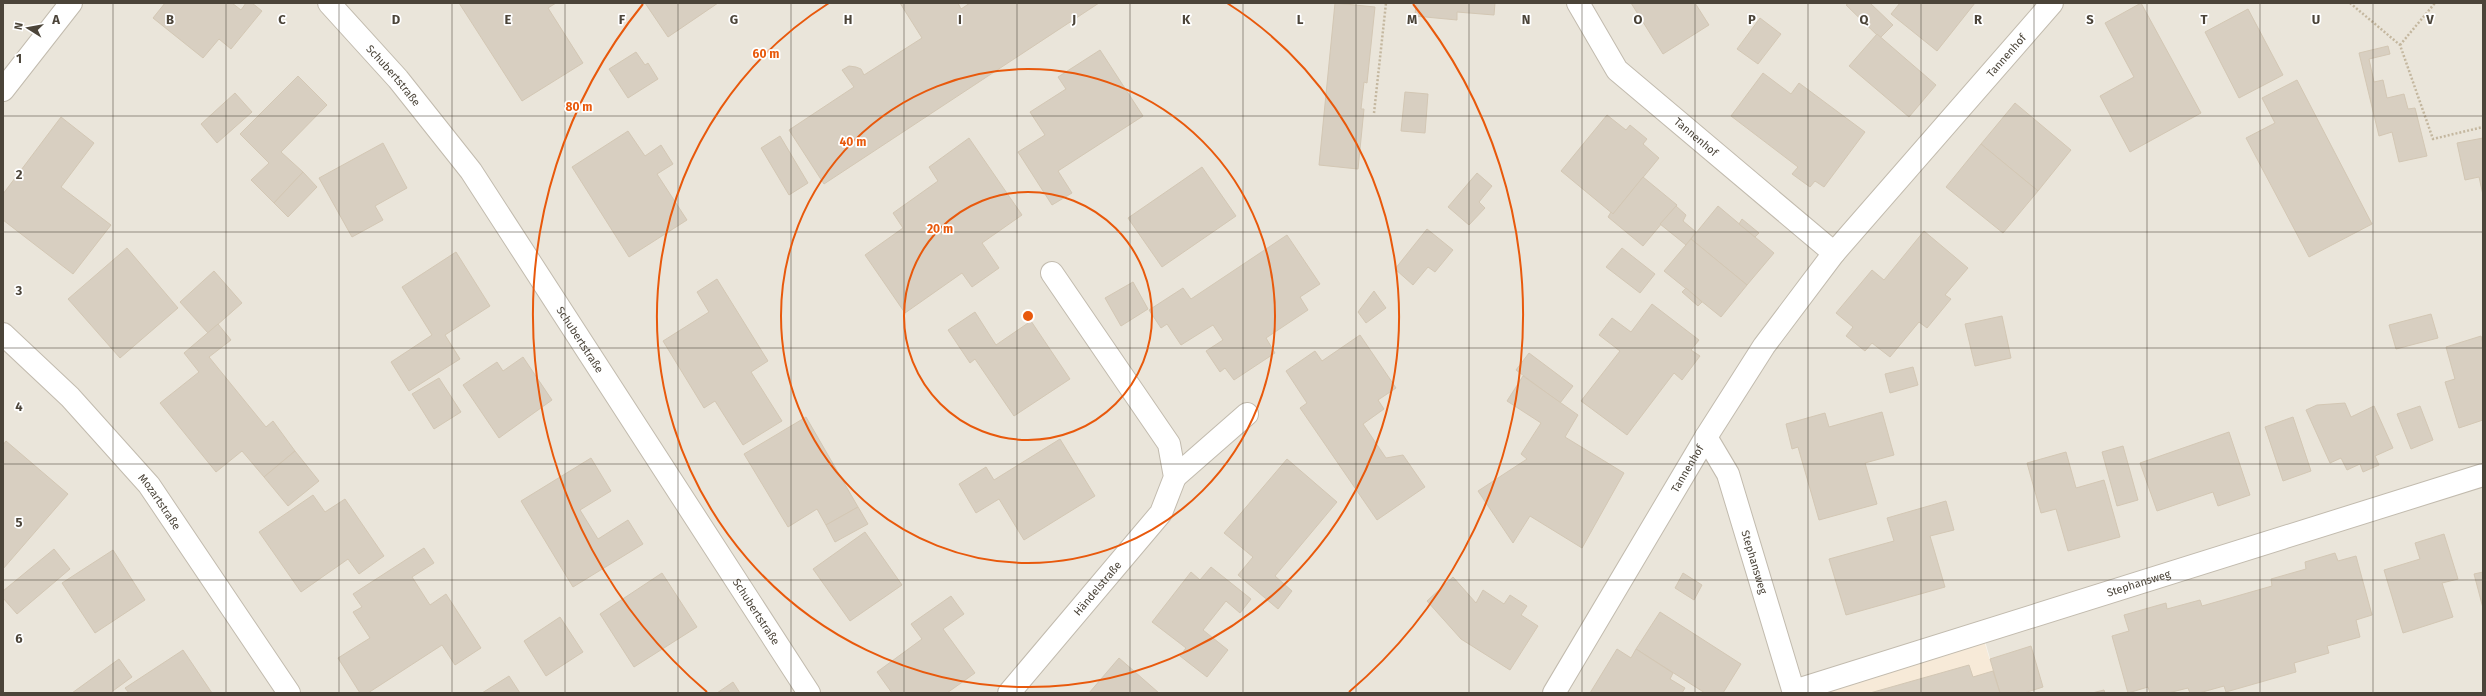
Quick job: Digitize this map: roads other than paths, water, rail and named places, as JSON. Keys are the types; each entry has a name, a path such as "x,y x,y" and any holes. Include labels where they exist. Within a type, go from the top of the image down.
{"street":[{"path":"3,90 71,3"},
{"name":"Schubertstraße","path":"329,3 398,79 470,171 809,693"},
{"name":"Tannenhof","path":"1578,3 1617,70 1834,253"},
{"name":"Tannenhof","path":"1554,693 1706,437 1764,346 1834,253 2052,3"},
{"path":"1052,272 1169,444 1176,477"},
{"name":"Mozartstraße","path":"3,334 70,397 149,484 289,693"},
{"name":"Händelstraße","path":"1009,693 1161,513 1176,477 1247,414"},
{"name":"Stephansweg","path":"1706,437 1728,474 1794,692 2483,475"}]}
